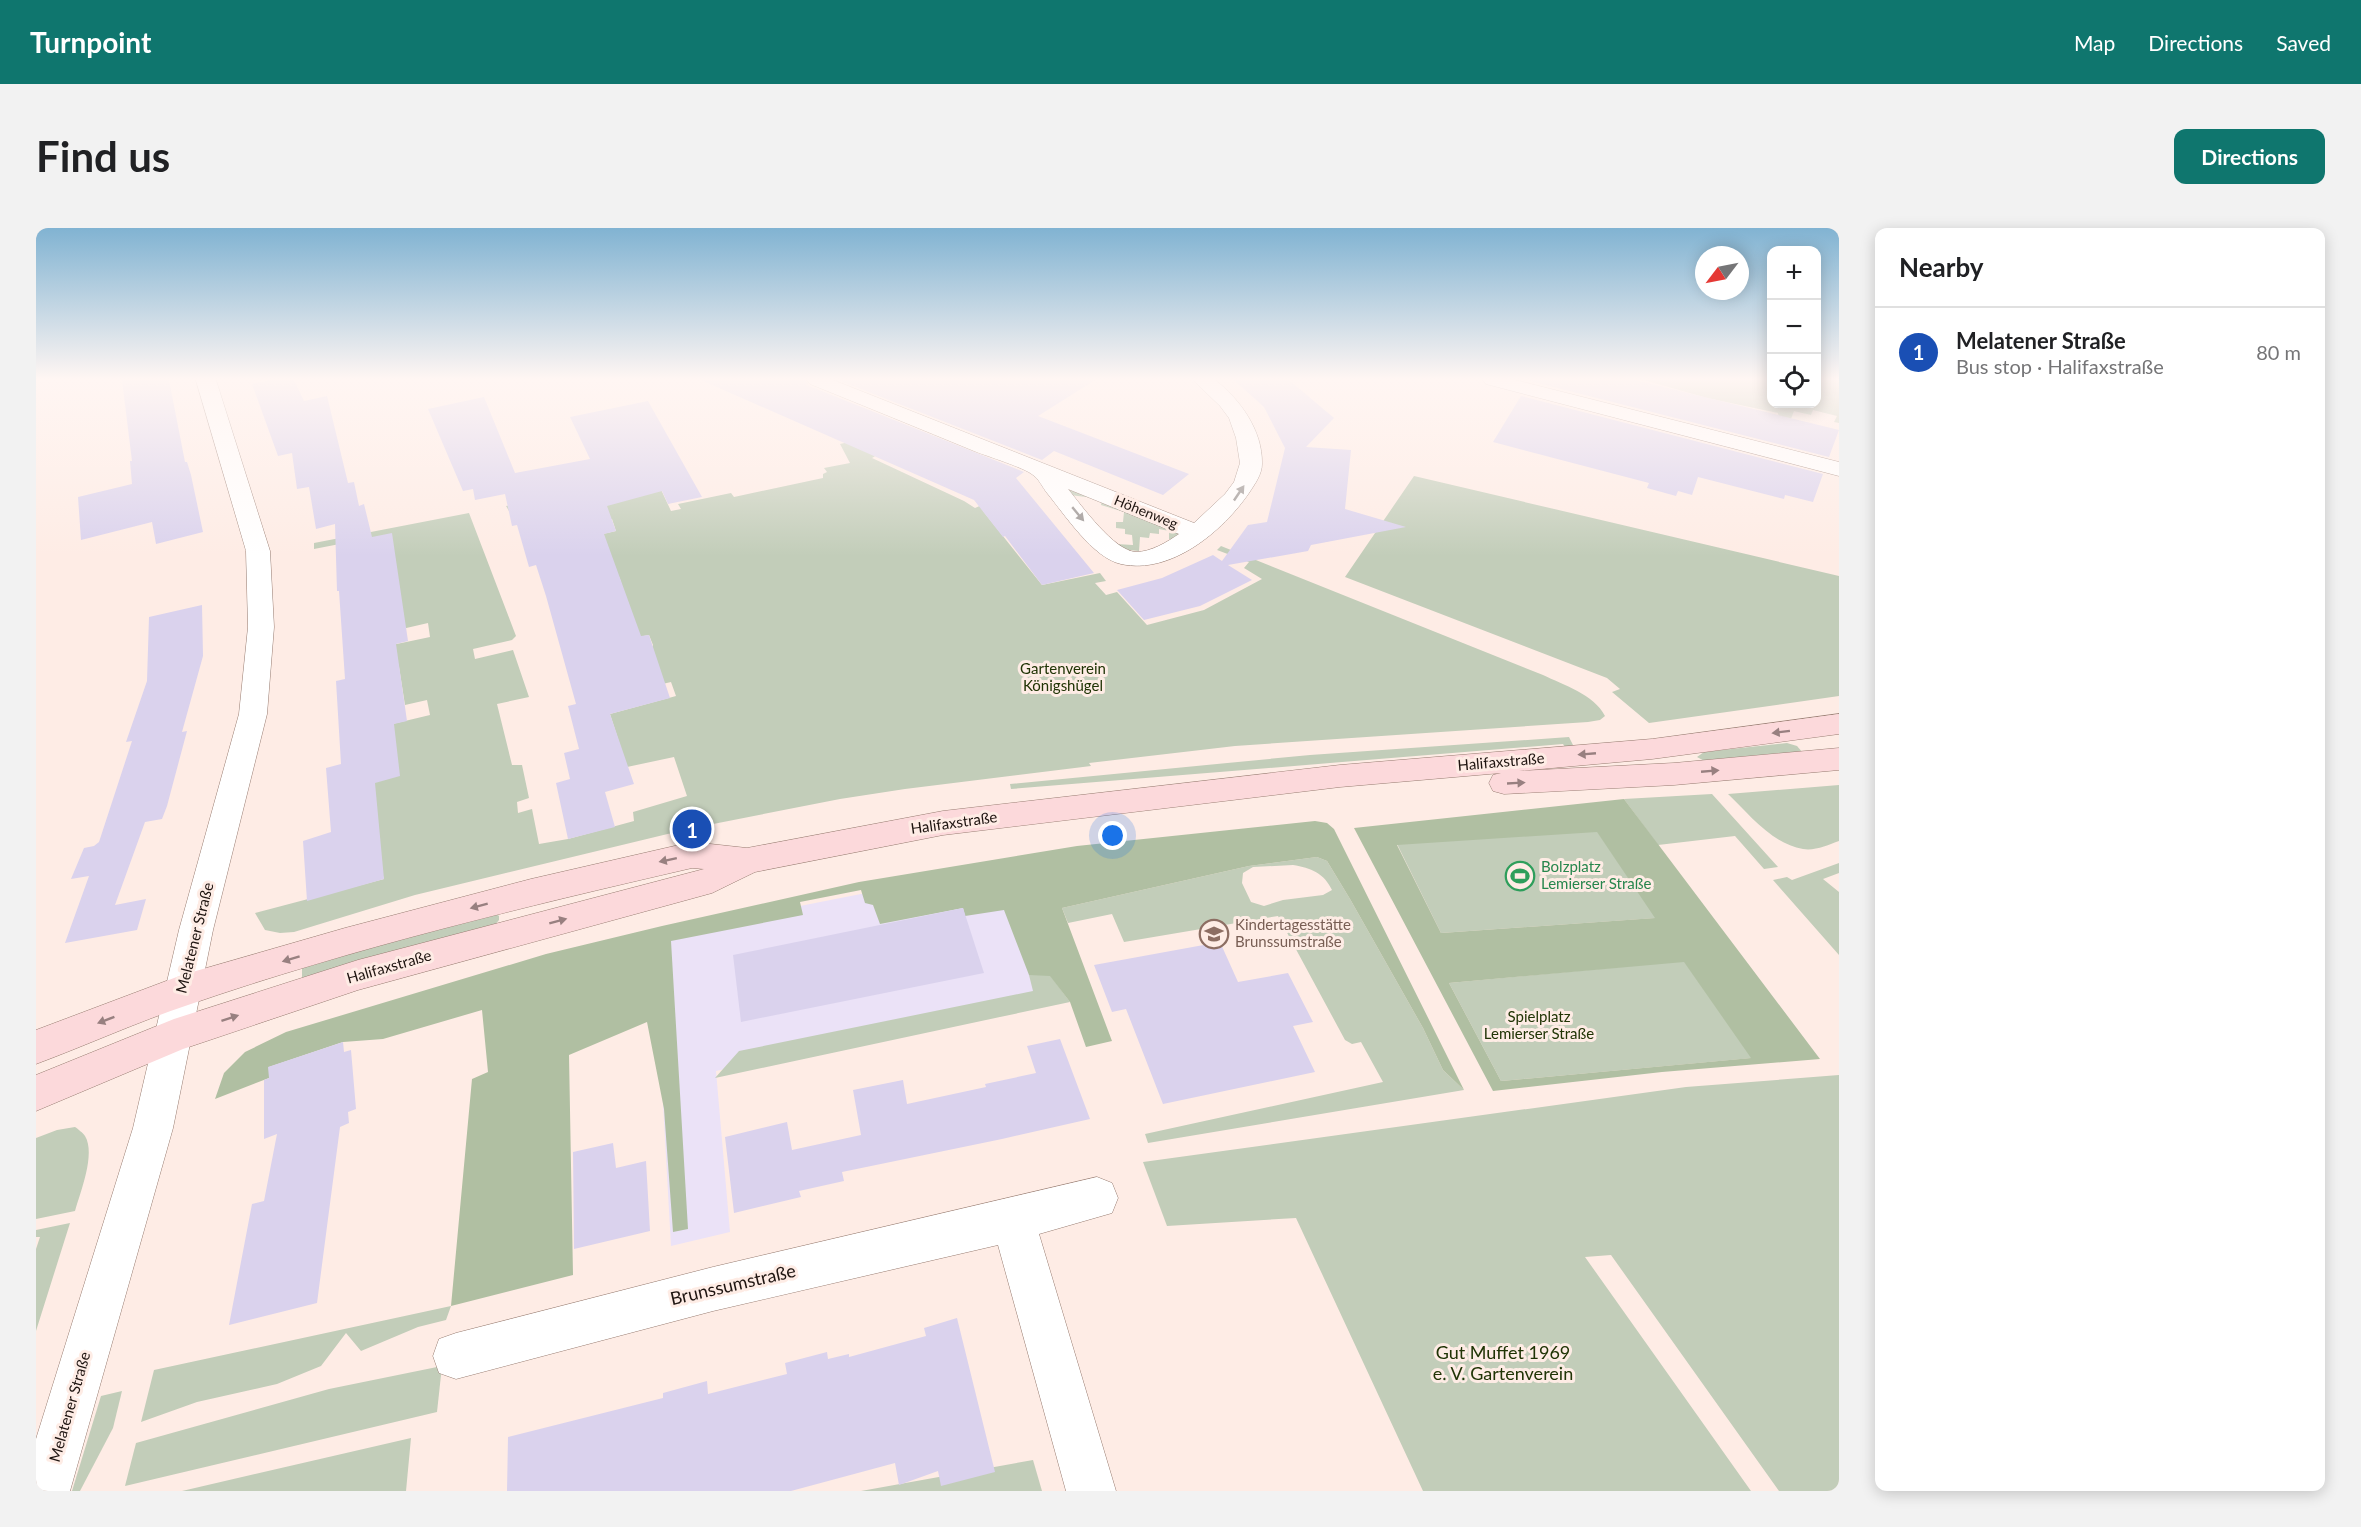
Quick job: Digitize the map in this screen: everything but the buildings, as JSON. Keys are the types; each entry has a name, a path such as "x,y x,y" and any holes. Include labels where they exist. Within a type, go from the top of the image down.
{"main road":[{"name":"Halifaxstraße","path":"36,1047 182,991 345,942 531,892 693,855 747,861 943,823 1340,776 1652,749 1839,724"},
{"name":"Halifaxstraße","path":"1164,796 1631,777 1839,759"},
{"name":"Halifaxstraße","path":"36,1093 174,1036 358,975 712,880 747,861"}],"street":[{"name":"Melatener Straße","path":"45,1491 153,1128 182,991 253,714 261,627 258,551 224,439"},
{"name":"Höhenweg","path":"965,439 1197,533"},
{"path":"1197,533 1227,510 1243,489 1251,467 1246,439"},
{"path":"1722,439 1839,469"},
{"name":"Höhenweg","path":"1040,469 1107,548 1124,558 1138,559 1164,552 1197,533"},
{"name":"Brunssumstraße","path":"456,1356 713,1288 1013,1220 1097,1198"},
{"path":"1013,1220 1091,1491"}],"shaded area":[{"path":"1013,864 1055,997 716,1071 730,1232 671,1246 657,996 647,936"}],"green space":[{"name":"Gartenverein Königshügel","path":"862,439 903,439 872,458 975,508 1000,497 983,511 1042,585 1100,573 1106,581 1095,583 1106,595 1117,592 1147,625 1204,610 1262,579 1244,568 1249,562 1217,550 1221,546 1543,675 1586,696 1600,708 1605,716 1600,720 1588,722 1235,746 1089,763 1091,766 840,799 680,829 680,831 415,895 294,932 280,933 265,930 255,913 384,879 367,823 384,726 430,715 427,700 405,705 399,667 392,645 430,637 428,623 402,629 391,534 314,549 314,543 469,513 516,636 512,640 473,649 475,659 513,650 529,697 497,704 512,765 522,765 529,798 517,802 518,813 532,809 539,844 568,839 634,821 633,812 687,796 674,757 627,767 610,714 676,696 671,682 637,690 653,645 649,635 638,637 620,579 598,535 616,531 612,519 568,527 559,500 509,511 506,506 638,480 657,481 671,511 681,509 678,504 731,493 734,497 823,478 823,474 827,472 824,468 850,463 840,444"},
{"path":"1414,476 1839,576 1839,696 1649,723 1612,692 1620,689 1607,678 1345,577"},
{"path":"1062,483 1080,487 1181,533 1172,540 1169,539 1169,531 1159,529 1159,534 1150,533 1149,538 1140,537 1139,551 1120,549 1116,544 1133,545 1132,535 1125,534 1125,529 1116,528 1116,522 1123,522 1124,512 1101,505 1102,499 1070,495 1061,486"},
{"path":"1569,737 1575,749 1567,750 1563,744 1011,789 1010,784 1310,755"},
{"path":"1787,743 1797,746 1803,753 1708,763 1697,757 1704,752"},
{"path":"1839,785 1839,841 1812,849 1792,846 1771,835 1728,794"},
{"path":"1712,794 1778,867 1764,869 1735,836 1658,845 1624,799"},
{"path":"1624,799 1820,1059 1662,1072 1493,1091 1354,828","holes":["1597,832 1655,918 1441,933 1397,845","1684,962 1751,1058 1501,1081 1449,983"]},
{"path":"1315,821 1327,823 1334,829 1464,1090 1443,1070 1423,1028 1350,899 1327,861 1317,857 1249,866 1062,908 1112,1041 1086,1047 1070,1002 1050,976 1029,975 1004,910 965,916 963,908 880,924 873,905 865,903 861,890 800,902 803,915 671,941 688,1229 673,1232 664,1109 647,1022 569,1055 573,1275 451,1306 472,1079 488,1072 482,1010 383,1039 343,1042 269,1067 269,1078 215,1099 224,1073 245,1052 286,1032 546,954 859,882 1077,846"},
{"name":"Bolzplatz Lemierser Straße","path":"1597,831 1656,918 1441,933 1397,844"},
{"path":"1317,857 1327,861 1423,1028 1443,1070 1464,1090 1148,1143 1145,1134 1383,1082 1361,1042 1352,1044 1345,1040 1278,916 1124,942 1112,914 1068,923 1062,908 1249,866","holes":["1300,866 1321,875 1332,890 1323,895 1283,900 1264,906 1251,902 1242,883 1243,873 1253,867"]},
{"path":"1839,863 1839,873 1823,879 1839,892 1839,955 1773,880 1787,877 1792,880"},
{"path":"494,912 499,916 495,925 302,981 302,966"},
{"name":"Spielplatz Lemierser Straße","path":"1684,961 1752,1058 1501,1081 1449,983"},
{"path":"1029,975 1050,975 1070,1002 715,1078 739,1051 1033,991"},
{"name":"Gut Muffet 1969 e. V. Gartenverein","path":"1839,1075 1839,1491 1779,1491 1611,1255 1585,1257 1751,1491 1423,1491 1296,1218 1167,1226 1143,1162 1686,1087"},
{"path":"75,1127 85,1136 89,1153 86,1174 75,1211 36,1219 36,1138 57,1130"},
{"path":"70,1223 36,1331 36,1249 40,1237 36,1237 36,1230"},
{"path":"451,1306 446,1320 418,1327 361,1351 346,1333 321,1366 277,1384 197,1402 141,1422 154,1370"},
{"path":"442,1366 437,1412 125,1486 136,1443 329,1389"},
{"path":"122,1391 113,1428 80,1491 72,1491 101,1396"},
{"path":"411,1438 406,1491 182,1491"},
{"path":"1033,1460 1042,1491 861,1491"}],"place":[{"name":"Melatener Straße","path":"692,829"},
{"name":"Bolzplatz Lemierser Straße","path":"1520,876"},
{"name":"Kindertagesstätte Brunssumstraße","path":"1214,934"}]}
